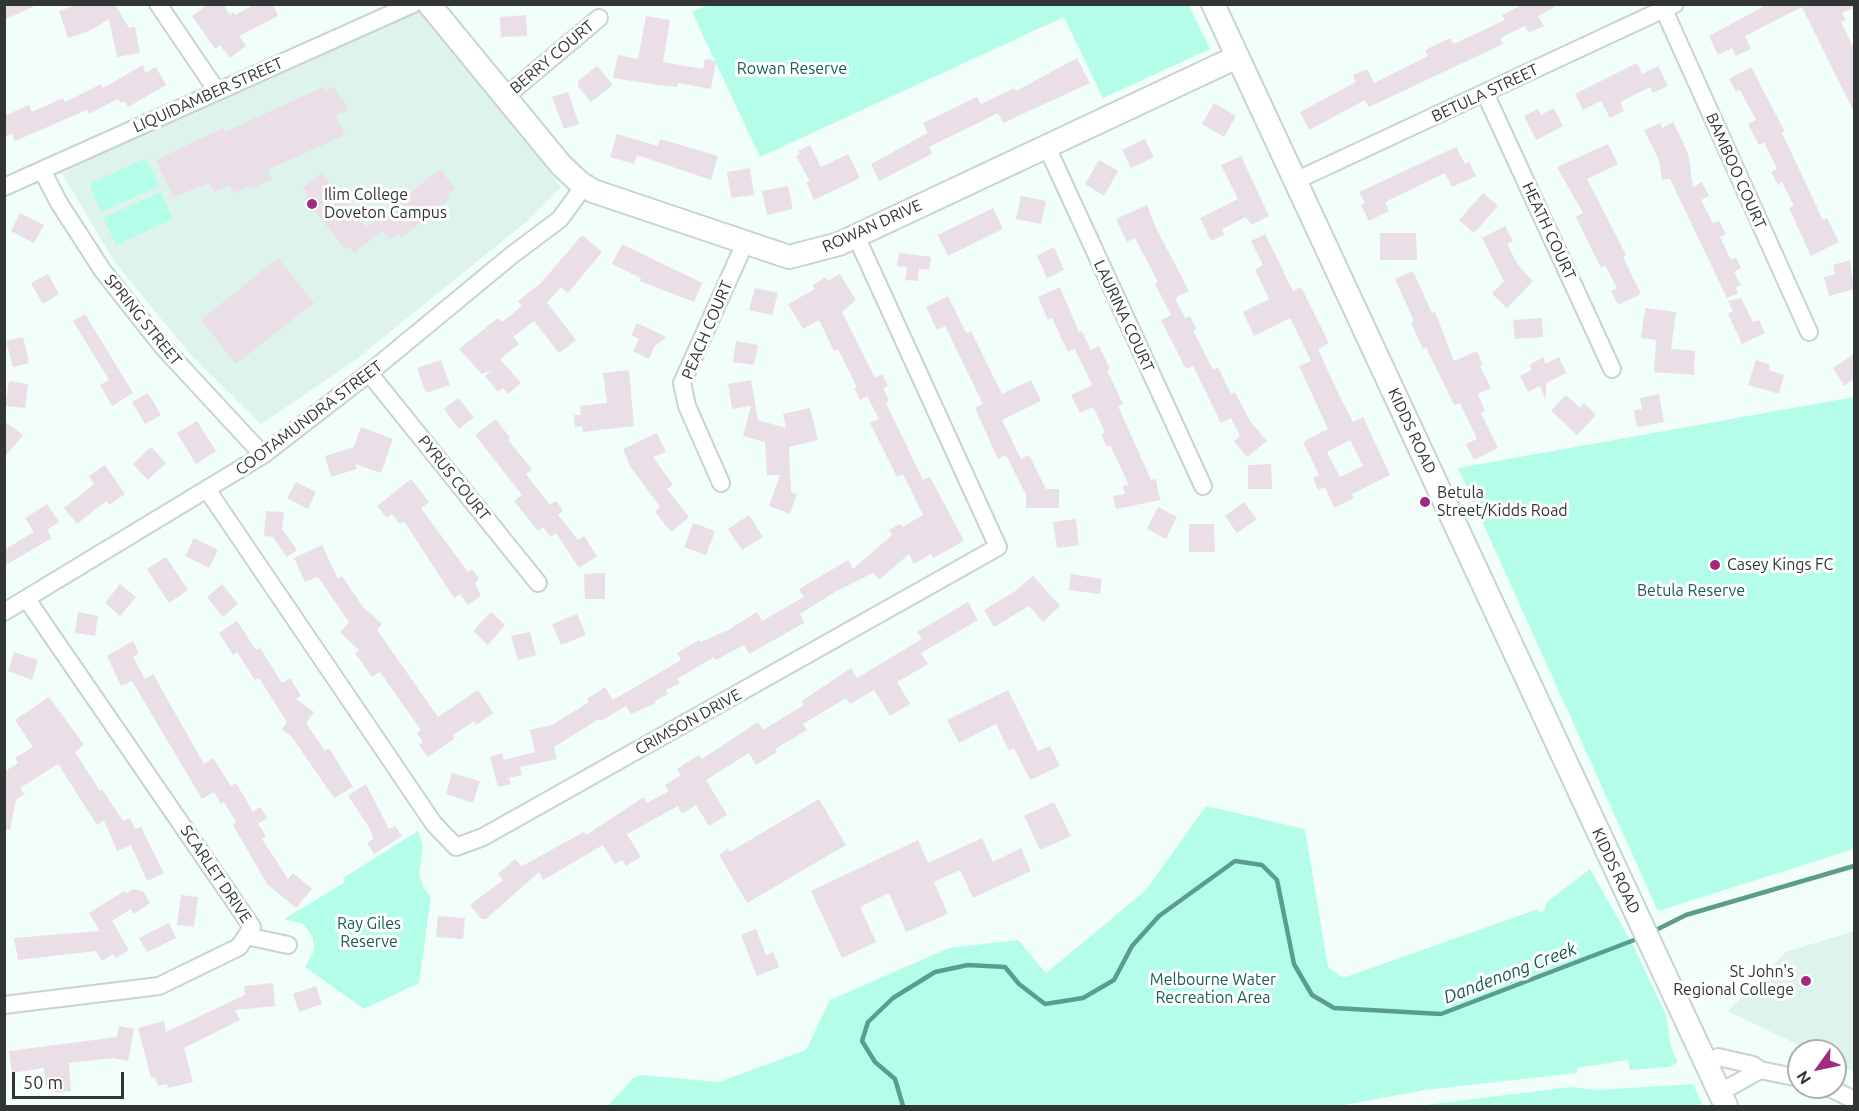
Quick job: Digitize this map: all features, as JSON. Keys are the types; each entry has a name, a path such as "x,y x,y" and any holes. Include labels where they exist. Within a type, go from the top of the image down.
{"main road":[{"name":"ROWAN DRIVE","path":"429,4 561,165 584,186 789,257 839,244 1237,57"},
{"name":"KIDDS ROAD","path":"1213,4 1722,1100"}],"street":[{"path":"158,4 217,91"},
{"name":"LIQUIDAMBER STREET","path":"4,187 413,4"},
{"name":"BETULA STREET","path":"1295,181 1669,7"},
{"name":"BAMBOO COURT","path":"1669,7 1809,332"},
{"name":"BERRY COURT","path":"506,96 599,18"},
{"name":"HEATH COURT","path":"1485,93 1612,369"},
{"name":"LAURINA COURT","path":"1046,145 1203,486"},
{"name":"SPRING STREET","path":"42,170 59,203 103,271 162,347 263,455"},
{"name":"COOTAMUNDRA STREET","path":"4,612 28,601 263,455 560,219 584,186"},
{"name":"CRIMSON DRIVE","path":"208,491 434,824 456,847 483,837 998,547 856,236"},
{"name":"PEACH COURT","path":"721,483 687,406 682,384 745,243"},
{"name":"PYRUS COURT","path":"369,373 538,583"},
{"name":"SCARLET DRIVE","path":"4,1005 159,986 239,947 252,927 28,601"},
{"path":"246,936 288,945"},
{"path":"1705,1063 1718,1057 1753,1065 1760,1070 1787,1075"},
{"path":"1722,1100 1760,1070"}],"shaded area":[{"name":"Ilim College Doveton Campus","path":"421,4 561,187 526,222 354,361 261,424 190,354 114,261 62,173 211,96"},
{"name":"St John's Regional College","path":"1854,931 1854,1072 1847,1068 1847,1039 1787,1039 1728,1011 1786,952"}],"green space":[{"name":"Rowan Reserve","path":"710,4 1189,5 1210,49 1103,98 1064,17 760,157 692,12"},
{"path":"146,158 159,186 101,212 89,184"},
{"path":"161,192 173,219 116,245 103,218"},
{"name":"Betula Reserve","path":"1854,397 1854,849 1658,911 1458,468"},
{"name":"Melbourne Water Recreation Area","path":"1206,806 1305,829 1328,967 1343,978 1538,909 1539,912 1544,911 1546,903 1590,869 1633,945 1666,1015 1671,1048 1678,1062 1669,1067 1630,1070 1628,1060 1577,1068 1577,1073 1425,1090 1339,1106 608,1106 633,1078 641,1075 719,1082 806,1050 830,1000 949,948 1018,940 1046,973 1145,891"},
{"name":"Ray Giles Reserve","path":"418,831 423,846 419,875 424,888 431,897 419,983 364,1009 305,967 314,951 313,938 304,924 284,919 345,882 343,878"},
{"path":"1693,1084 1703,1106 1417,1106 1570,1087 1598,1090"}],"building":[{"path":"4,4 39,4 4,20"},
{"path":"79,4 115,4 129,28 135,27 140,53 117,57 109,19 89,31 68,38 59,11"},
{"path":"208,4 223,4 230,15 233,12 235,15 255,4 273,4 278,16 239,36 246,46 230,58 220,45 215,49 192,16"},
{"path":"1524,4 1560,4 1538,16 1544,26 1529,33 1525,26 1500,38 1503,44 1369,107 1365,100 1309,130 1300,112 1356,82 1353,75 1367,69 1374,83 1428,56 1425,50 1450,38 1454,44 1505,20 1502,15"},
{"path":"1768,4 1854,4 1854,8 1842,13 1846,20 1841,22 1854,49 1854,112 1802,7 1745,36 1751,49 1736,56 1732,48 1718,55 1709,36"},
{"path":"526,15 527,36 501,37 500,17"},
{"path":"646,16 670,20 663,62 703,69 705,59 716,61 711,89 678,83 677,87 613,78 618,55 638,59"},
{"path":"1077,58 1090,83 1003,123 998,113 929,147 932,154 879,181 871,164 928,133 923,123 977,97 981,104 1014,88 1016,91"},
{"path":"1637,63 1642,74 1658,66 1668,86 1653,93 1650,87 1620,102 1624,111 1610,118 1601,101 1583,110 1575,94"},
{"path":"143,65 145,73 156,67 166,85 128,107 124,101 121,103 118,99 89,114 87,110 15,141 12,134 4,137 4,116 29,105 32,112 63,98 65,102 101,84 103,88"},
{"path":"597,66 613,85 591,102 578,86 578,81"},
{"path":"1751,67 1785,132 1782,133 1823,220 1827,218 1839,242 1811,256 1789,208 1794,206 1782,182 1778,185 1771,172 1777,169 1764,142 1759,145 1748,124 1756,120 1740,90 1736,92 1729,79"},
{"path":"323,87 325,91 335,87 348,110 336,115 345,135 267,170 272,179 250,189 249,186 234,193 230,185 214,192 210,183 173,197 156,160 223,128 225,132"},
{"path":"568,92 579,124 564,129 552,97"},
{"path":"1214,103 1236,116 1224,137 1202,124"},
{"path":"1554,108 1563,126 1536,140 1524,116 1538,109 1541,115"},
{"path":"1673,122 1688,153 1693,187 1702,182 1709,196 1701,200 1713,223 1719,221 1726,234 1720,237 1731,260 1736,257 1741,268 1734,272 1741,285 1736,288 1738,293 1727,298 1670,179 1662,180 1659,160 1644,130 1660,123 1662,128"},
{"path":"617,134 658,146 660,139 718,156 711,180 637,155 634,164 610,157"},
{"path":"1145,139 1154,157 1131,168 1122,150"},
{"path":"1608,144 1618,164 1587,179 1626,255 1623,257 1641,294 1618,305 1611,291 1617,288 1605,265 1601,268 1593,252 1576,217 1583,213 1557,167"},
{"path":"810,145 821,167 848,154 860,178 814,200 806,182 810,182 796,156 800,154 798,151"},
{"path":"1456,147 1465,164 1469,161 1476,176 1452,187 1445,173 1385,202 1389,211 1369,221 1361,205 1365,203 1359,192"},
{"path":"1241,156 1269,216 1251,225 1246,217 1222,229 1224,235 1211,241 1200,218 1238,199 1221,165"},
{"path":"1099,160 1118,171 1104,196 1085,184"},
{"path":"750,168 754,195 731,198 727,172"},
{"path":"440,169 455,189 448,194 451,198 401,238 398,234 390,240 382,230 354,253 349,246 345,249 305,198 308,195 303,188 322,173 366,228"},
{"path":"788,186 793,209 767,215 762,191"},
{"path":"1483,193 1498,206 1474,233 1459,220"},
{"path":"1021,196 1046,201 1041,224 1016,219"},
{"path":"1147,205 1156,228 1189,291 1175,298 1185,318 1190,316 1196,329 1193,330 1213,370 1218,367 1231,394 1235,392 1250,421 1267,441 1247,457 1234,441 1240,436 1231,418 1221,423 1193,366 1186,369 1161,320 1171,315 1155,284 1158,282 1135,238 1127,242 1116,219"},
{"path":"993,208 1003,229 948,256 938,235"},
{"path":"20,213 44,225 34,243 11,231"},
{"path":"1505,226 1513,241 1507,244 1518,265 1533,281 1507,308 1492,294 1504,281 1482,238"},
{"path":"1380,233 1416,233 1417,260 1380,260"},
{"path":"1265,234 1293,291 1301,287 1329,343 1318,349 1338,393 1353,422 1363,417 1390,475 1352,494 1354,498 1334,508 1325,487 1318,490 1313,478 1319,475 1303,442 1328,429 1299,366 1311,361 1290,318 1254,336 1243,312 1269,299 1255,270 1263,265 1251,241","holes":["1350,440 1363,466 1340,477 1327,452"]},
{"path":"582,235 602,252 568,293 561,287 547,303 576,340 559,353 534,321 513,337 519,344 500,359 521,383 508,394 503,388 498,392 485,376 492,370 482,374 459,349 498,318 502,322 522,306 518,301 541,283"},
{"path":"622,244 702,283 694,302 640,281 641,278 612,264"},
{"path":"1054,247 1064,270 1047,278 1037,256"},
{"path":"899,253 931,257 929,270 919,269 918,281 905,280 907,267 897,266"},
{"path":"278,258 314,303 236,364 201,320"},
{"path":"1850,260 1854,289 1829,296 1824,277 1835,274 1833,265"},
{"path":"1413,271 1432,313 1435,312 1454,361 1477,351 1483,365 1480,366 1491,388 1478,394 1485,411 1481,413 1498,448 1474,460 1466,444 1477,439 1460,403 1454,405 1426,347 1423,349 1411,323 1414,321 1395,279"},
{"path":"48,274 59,294 43,304 31,283"},
{"path":"840,274 856,300 842,312 875,378 882,374 888,386 883,388 889,401 886,403 923,480 930,477 964,541 933,558 931,554 914,564 909,554 879,580 873,573 835,592 800,614 804,623 749,654 744,645 716,660 714,657 677,679 680,683 666,690 668,694 655,701 656,703 631,714 626,706 601,721 599,719 554,747 557,759 520,767 522,775 509,778 511,784 498,787 490,757 502,753 504,760 535,752 530,730 552,725 589,702 587,699 605,687 613,700 681,660 677,653 699,640 701,642 728,630 757,612 762,621 804,597 799,589 848,560 853,569 892,535 889,530 900,524 902,527 923,515 903,474 897,477 870,423 879,419 867,396 860,400 854,388 857,387 838,349 834,351 819,320 803,329 788,304 815,289 813,285 826,277 828,281"},
{"path":"1060,287 1079,332 1082,331 1091,350 1099,346 1110,369 1107,370 1123,404 1118,406 1151,480 1156,479 1160,500 1116,509 1113,496 1125,494 1123,486 1129,485 1110,445 1107,447 1101,434 1105,432 1093,407 1080,413 1071,395 1092,385 1075,349 1068,352 1052,318 1048,320 1038,297"},
{"path":"755,288 778,293 772,315 749,310"},
{"path":"948,296 966,333 971,331 1002,394 1031,380 1041,401 1002,420 1021,459 1029,455 1046,489 1059,489 1059,508 1026,508 1026,495 1006,455 998,459 975,408 983,404 945,326 937,330 926,307"},
{"path":"1741,298 1753,322 1759,320 1765,333 1742,344 1728,314 1733,311 1728,301"},
{"path":"1645,308 1676,312 1671,349 1695,351 1694,375 1654,372 1656,340 1641,338"},
{"path":"85,314 133,393 112,406 100,385 109,380 73,321"},
{"path":"1542,318 1543,337 1515,339 1513,320"},
{"path":"637,323 666,337 654,347 649,359 633,351 639,339 631,335"},
{"path":"23,337 29,363 13,367 6,341"},
{"path":"736,341 758,345 754,365 733,362"},
{"path":"1854,354 1854,379 1844,386 1833,368"},
{"path":"1544,357 1545,364 1559,357 1566,373 1546,383 1546,400 1540,386 1528,392 1520,376 1532,370 1529,365"},
{"path":"441,360 450,385 426,393 417,368"},
{"path":"1756,360 1770,365 1769,370 1784,375 1779,394 1748,385"},
{"path":"629,370 634,426 583,432 582,426 575,427 574,415 581,415 580,406 607,403 603,373"},
{"path":"751,380 758,420 786,428 783,414 810,408 818,440 789,447 791,492 797,494 790,514 769,506 780,475 767,475 765,442 743,436 751,406 732,409 728,384"},
{"path":"9,381 28,384 25,408 5,406"},
{"path":"148,393 161,415 145,424 132,402"},
{"path":"1659,394 1664,422 1637,427 1634,410 1642,409 1640,398"},
{"path":"1566,395 1580,408 1584,403 1596,415 1577,435 1551,411"},
{"path":"458,398 474,417 459,429 444,409"},
{"path":"496,419 510,438 508,440 532,469 526,474 550,505 556,501 563,510 558,515 578,540 584,536 597,556 579,568 556,533 551,537 543,527 538,531 514,501 522,495 475,435"},
{"path":"4,421 23,435 4,458"},
{"path":"197,421 216,451 196,464 177,433"},
{"path":"361,427 393,439 381,473 355,464 357,469 331,477 325,456 354,447"},
{"path":"657,433 666,452 653,457 673,485 667,489 689,517 671,532 655,512 660,507 630,466 623,449"},
{"path":"151,447 166,463 148,480 133,464"},
{"path":"1271,464 1272,489 1248,489 1248,465"},
{"path":"105,465 125,494 109,505 106,501 77,524 64,508 94,484 89,476"},
{"path":"411,479 429,502 421,508 468,572 472,569 479,579 475,583 481,596 468,605 460,594 454,598 404,521 400,524 392,514 387,518 377,506"},
{"path":"296,482 316,492 308,509 287,498"},
{"path":"1244,502 1257,519 1237,533 1225,516"},
{"path":"47,504 59,522 47,530 52,538 4,566 4,550 34,532 25,518"},
{"path":"1158,507 1177,517 1166,539 1147,529"},
{"path":"266,511 284,512 282,529 297,550 287,557 273,537 264,536"},
{"path":"749,515 763,537 742,550 728,529"},
{"path":"1076,519 1079,545 1057,548 1053,522"},
{"path":"693,523 715,531 706,555 684,547"},
{"path":"1189,524 1214,524 1215,552 1189,552"},
{"path":"194,538 218,550 209,568 185,556"},
{"path":"322,545 338,579 342,576 363,607 382,624 377,630 438,717 478,690 493,713 476,725 474,721 453,735 455,738 428,757 419,745 423,742 417,733 421,730 380,672 372,677 355,653 359,650 340,632 349,622 318,577 305,582 294,558"},
{"path":"166,557 188,590 169,603 147,569"},
{"path":"605,573 605,599 585,599 584,574"},
{"path":"1071,574 1102,579 1100,594 1069,590"},
{"path":"1033,576 1060,606 1043,622 1029,606 994,627 984,610 1014,592"},
{"path":"120,584 136,597 120,616 105,603"},
{"path":"222,584 238,604 223,617 207,597"},
{"path":"968,602 978,620 921,653 928,664 897,682 910,704 890,716 874,690 850,704 846,698 803,724 807,730 775,749 777,752 756,765 749,753 706,780 727,815 709,826 696,805 682,814 678,806 627,834 641,857 626,866 622,860 615,864 603,845 543,880 539,872 486,919 481,919 470,905 503,880 498,874 515,859 522,866 584,832 586,835 644,797 647,803 669,791 665,785 681,775 677,769 699,755 702,759 758,722 763,730 804,705 802,701 851,668 857,678 922,639 917,632"},
{"path":"78,612 98,616 95,636 75,633"},
{"path":"491,612 505,625 488,645 473,631"},
{"path":"577,614 586,635 561,645 552,624"},
{"path":"237,621 256,650 260,648 282,683 290,678 301,696 296,699 314,712 306,723 325,751 329,748 353,787 334,798 292,737 282,729 287,722 259,678 255,680 237,652 233,655 219,633"},
{"path":"530,632 536,655 518,660 511,636"},
{"path":"133,641 139,653 133,657 145,679 153,674 204,764 213,758 231,786 236,783 253,812 260,807 267,818 258,824 266,836 262,839 288,879 293,873 312,889 296,908 267,884 233,825 236,822 224,802 221,804 214,792 202,799 132,681 121,686 107,656"},
{"path":"14,652 38,660 32,680 8,671"},
{"path":"1008,690 1038,751 1050,746 1060,766 1030,780 1014,748 1009,751 996,724 959,743 947,720"},
{"path":"49,697 84,745 75,752 100,791 102,789 123,821 130,818 135,829 141,827 164,873 147,881 131,845 117,851 104,820 97,825 58,764 20,788 24,794 16,800 10,830 4,829 4,772 18,763 15,758 33,747 15,720"},
{"path":"452,773 480,781 473,803 446,794"},
{"path":"366,784 389,829 395,826 402,836 374,854 367,843 374,839 369,827 348,796"},
{"path":"819,799 846,845 747,903 719,855 728,848 730,852"},
{"path":"1054,802 1071,836 1040,850 1024,816"},
{"path":"982,838 993,862 1021,848 1031,871 973,898 960,870 934,882 948,914 906,932 889,893 860,907 876,942 842,958 811,891 918,840 928,863"},
{"path":"133,889 143,891 150,903 134,914 131,909 112,921 129,950 116,958 113,954 102,961 96,951 18,960 14,938 100,931 89,913 124,891 126,894"},
{"path":"181,895 198,897 194,927 177,925"},
{"path":"438,916 465,918 463,939 436,937"},
{"path":"169,923 176,938 147,952 139,938"},
{"path":"756,929 766,955 773,952 779,967 757,976 741,935"},
{"path":"273,983 275,1006 235,1010 240,1020 184,1048 193,1082 168,1088 167,1084 158,1086 155,1077 151,1078 138,1028 164,1021 166,1032 245,995 244,986"},
{"path":"316,986 322,1004 299,1012 293,994"},
{"path":"119,1026 134,1029 128,1061 113,1058 69,1063 71,1091 55,1093 54,1085 46,1085 44,1068 12,1073 9,1051 117,1037"}],"waterway":[{"name":"Dandenong Creek","path":"903,1106 895,1079 875,1062 862,1041 868,1022 893,998 935,972 968,965 1005,967 1019,984 1045,1004 1083,998 1114,980 1132,946 1159,916 1235,861 1262,865 1277,880 1294,964 1312,995 1334,1008 1441,1014 1642,937"},
{"name":"Dandenong Creek","path":"1652,932 1686,915 1854,866"}],"place":[{"name":"Ilim College Doveton Campus","path":"312,204"},
{"name":"Betula Street/Kidds Road","path":"1425,502"},
{"name":"Casey Kings FC","path":"1715,565"},
{"name":"St John's Regional College","path":"1806,981"}]}
